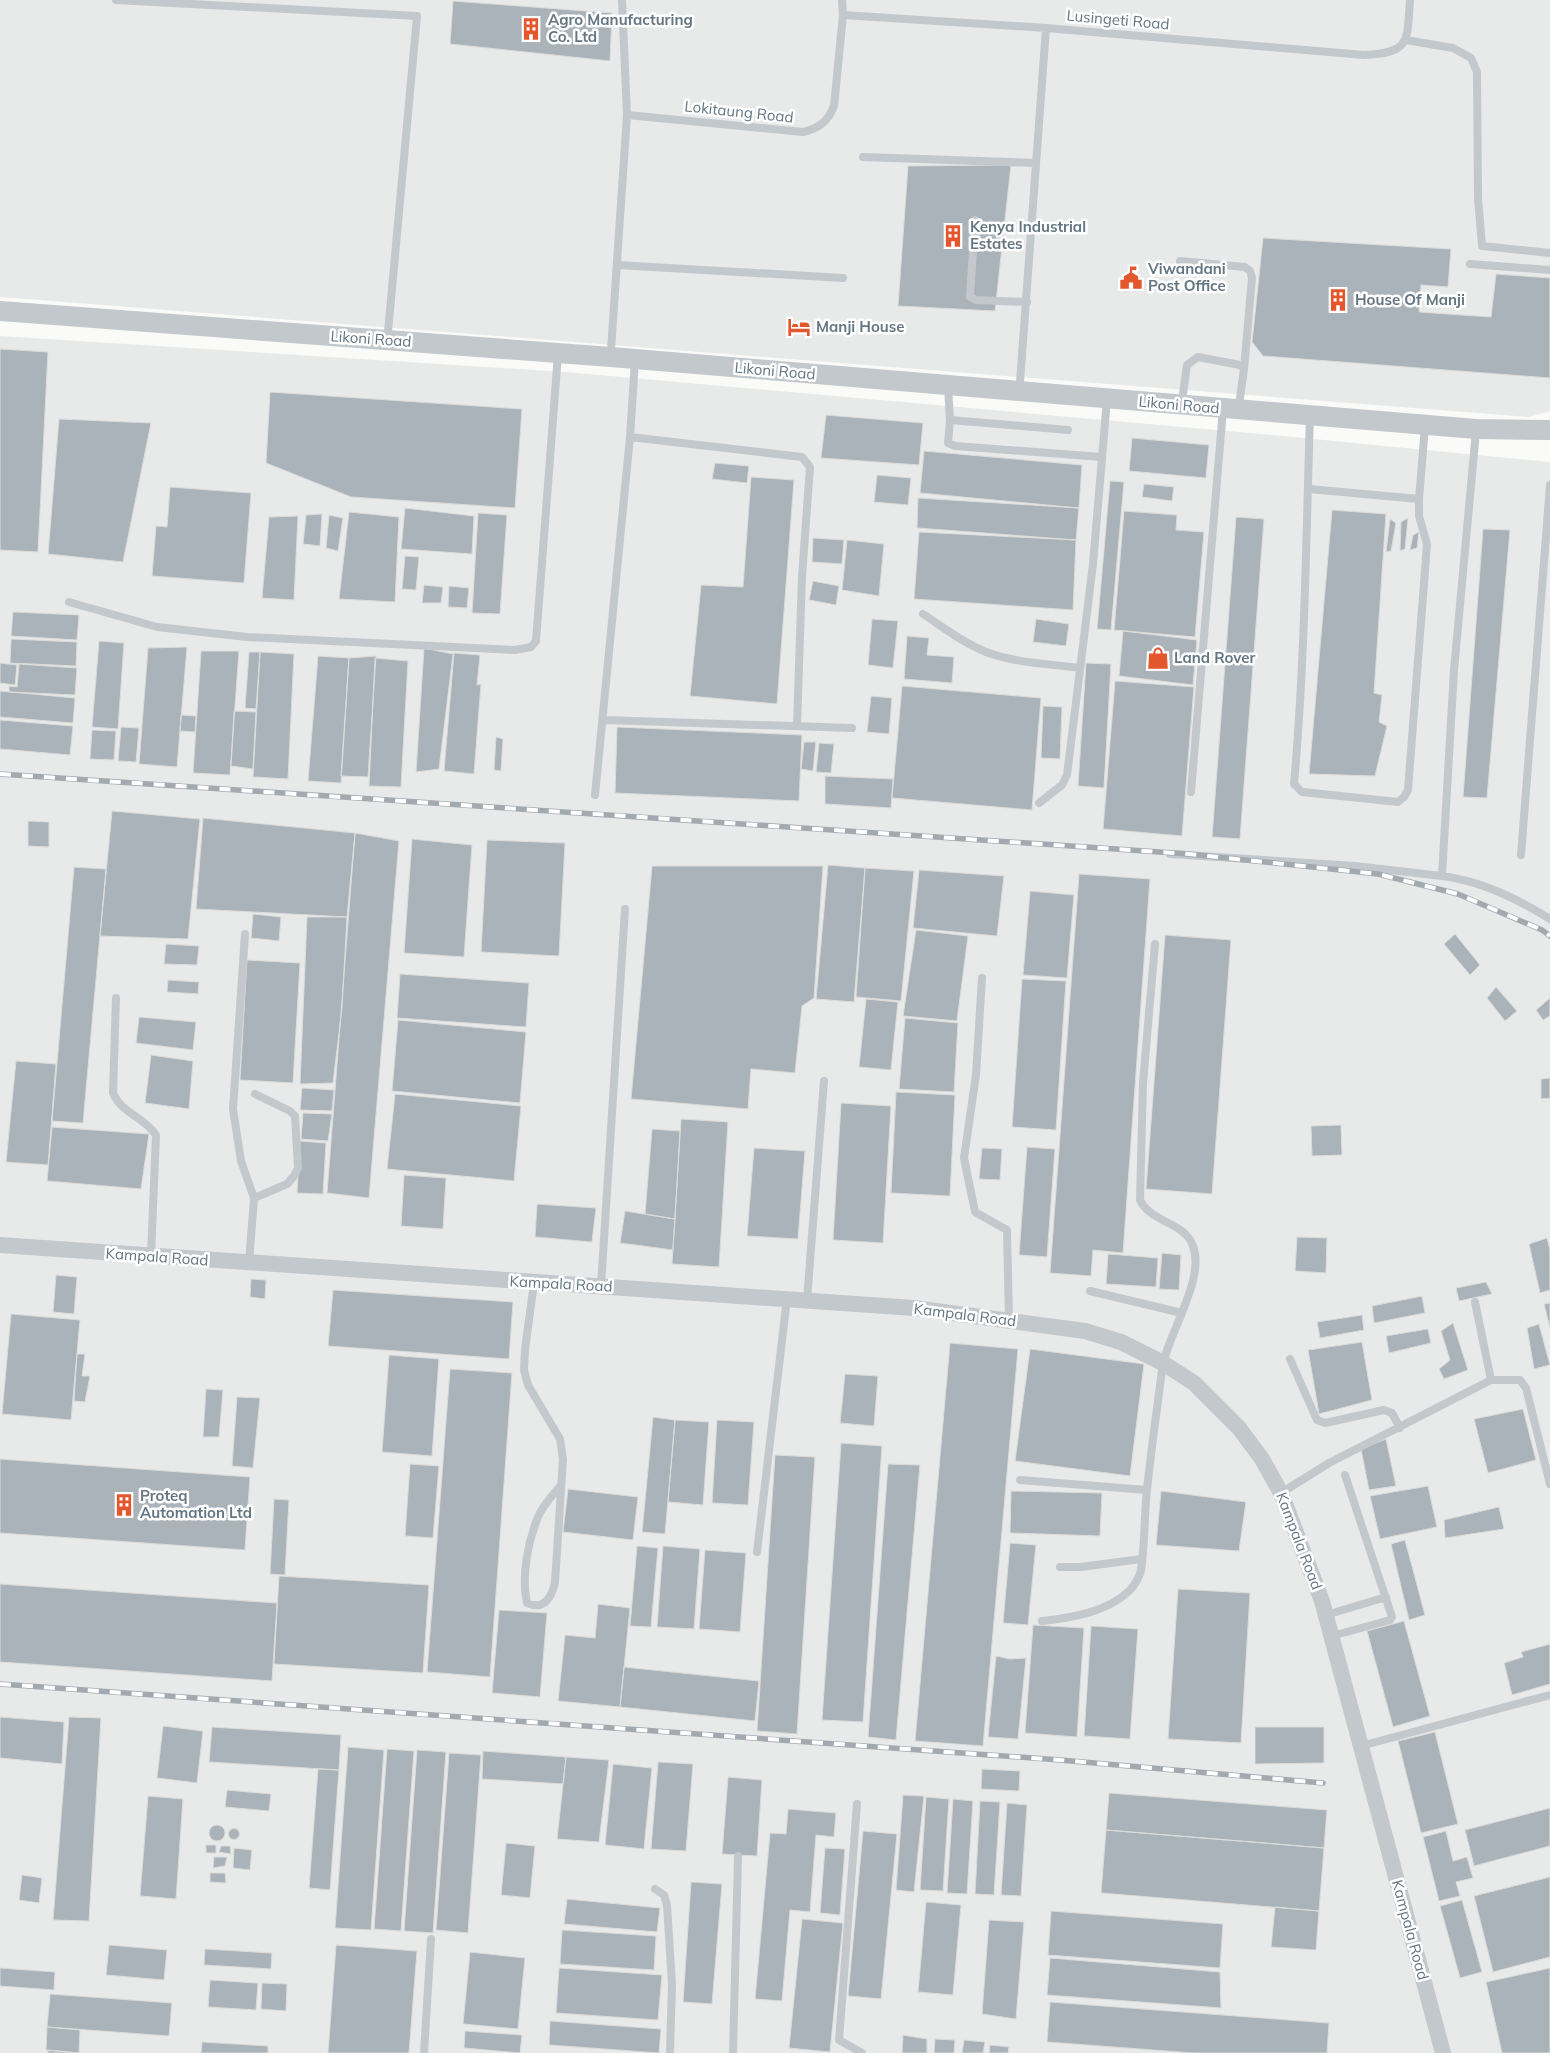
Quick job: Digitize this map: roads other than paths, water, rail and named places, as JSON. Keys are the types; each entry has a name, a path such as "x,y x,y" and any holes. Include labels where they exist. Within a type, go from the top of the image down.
{"street":[{"name":"Likoni Road","path":"0,303 388,336 558,353 1223,409 1476,429 1550,430"},
{"name":"Likoni Road","path":"0,312 611,350 1504,418 1550,418"},
{"name":"Kampala Road","path":"0,1245 914,1308 1085,1331 1121,1342 1162,1363 1194,1383 1239,1428 1262,1459 1282,1494 1326,1615 1443,2053"}],"lane":[{"path":"116,0 417,16 388,336"},
{"path":"611,350 627,115 622,0"},
{"name":"Lokitaung Road","path":"627,115 803,132 814,130 830,116 834,106 843,15 842,0"},
{"path":"1410,0 1406,40 1453,48 1472,58 1477,72 1478,198 1482,246 1550,253"},
{"path":"843,15 1046,28"},
{"name":"Lusingeti Road","path":"1020,382 1046,28 1364,55 1386,54 1399,49 1406,40"},
{"path":"863,157 1036,163"},
{"path":"975,220 970,297 976,300 1027,302"},
{"path":"1180,261 1245,267 1250,271 1252,278 1240,398"},
{"path":"617,264 843,278"},
{"path":"1470,264 1550,270"},
{"path":"69,602 157,627 246,637 514,650 531,647 536,641 558,353"},
{"path":"1183,394 1187,364 1192,359 1198,357 1234,363 1244,369"},
{"path":"595,796 604,720 630,437 635,359"},
{"path":"948,385 950,420 948,442 954,446 1102,457"},
{"path":"1040,803 1062,785 1067,775 1093,564 1107,399"},
{"path":"1191,792 1223,409"},
{"path":"1310,416 1300,719 1294,784 1302,792 1398,802 1408,790 1428,544 1419,516 1418,499 1426,424"},
{"path":"950,420 1068,430"},
{"path":"1442,876 1454,670 1476,429"},
{"path":"630,437 802,457 807,461 810,467 802,576 797,725"},
{"path":"1521,855 1550,485"},
{"path":"1309,489 1418,499"},
{"path":"923,614 969,644 988,652 1021,660 1080,668"},
{"path":"604,720 852,728"},
{"path":"1170,854 1355,866 1468,879 1491,888 1550,919"},
{"path":"601,1286 625,909"},
{"path":"245,934 233,1109 242,1161 254,1198 249,1263"},
{"path":"1042,1621 1080,1616 1114,1601 1130,1590 1140,1572 1147,1490 1162,1363 1189,1296 1194,1267 1193,1245 1179,1228 1157,1219 1144,1207 1140,1200 1143,1083 1155,944"},
{"path":"982,978 976,1075 964,1158 975,1212 1007,1230 1009,1320"},
{"path":"116,998 113,1093 118,1105 149,1125 156,1135 150,1256"},
{"path":"807,1300 824,1081"},
{"path":"254,1198 287,1184 298,1168 295,1116 290,1111 256,1094"},
{"path":"534,1283 524,1370 528,1385 560,1439 564,1459 554,1588 545,1604 534,1606 527,1603 524,1590 528,1556 538,1517 561,1485"},
{"path":"1090,1291 1182,1313"},
{"path":"757,1552 787,1298"},
{"path":"1476,1302 1491,1380"},
{"path":"1290,1359 1317,1420 1326,1423 1384,1410 1392,1412 1400,1428"},
{"path":"1282,1494 1329,1463 1400,1428 1460,1394 1491,1380 1520,1380 1526,1388 1550,1484"},
{"path":"1332,1636 1390,1620 1392,1617 1345,1474"},
{"path":"1020,1480 1147,1490"},
{"path":"1060,1567 1081,1567 1141,1559"},
{"path":"1326,1615 1386,1597"},
{"path":"1361,1746 1550,1695"},
{"path":"857,1804 839,2040 862,2053"},
{"path":"733,2053 738,1856"},
{"path":"655,1889 664,1895 668,1905 672,1984 670,2053"},
{"path":"424,2053 431,1939"}],"railway":[{"path":"0,774 1189,854 1378,874 1458,894 1542,930 1550,936"},
{"path":"0,1684 1060,1760 1323,1783"}],"place":[{"name":"Agro Manufacturing Co. Ltd","path":"531,29"},
{"name":"Kenya Industrial Estates","path":"953,236"},
{"name":"Viwandani Post Office","path":"1131,278"},
{"name":"House Of Manji","path":"1338,300"},
{"name":"Manji House","path":"799,327"},
{"name":"Land Rover","path":"1158,658"},
{"name":"Proteq Automation Ltd","path":"124,1505"}]}
